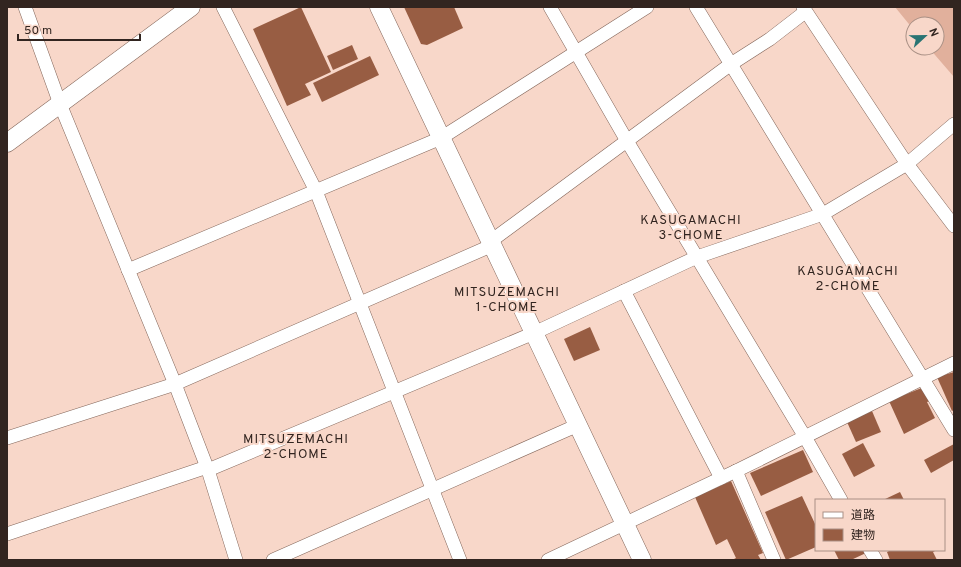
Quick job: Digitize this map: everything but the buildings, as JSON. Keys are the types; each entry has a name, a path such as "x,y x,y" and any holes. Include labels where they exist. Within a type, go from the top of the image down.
{"street":[{"path":"25,7 60,104 175,384 208,469 236,560"},
{"path":"7,143 191,7"},
{"path":"223,7 316,191 460,560"},
{"path":"379,7 642,560"},
{"path":"550,7 627,141 805,437 840,499"},
{"path":"128,270 441,138 647,7"},
{"path":"696,7 954,430"},
{"path":"7,438 175,384 492,243 731,64 770,39 804,10 908,164 954,226"},
{"path":"7,534 208,469 534,333 697,257 823,214 908,164 954,124"},
{"path":"624,291 721,478"},
{"path":"548,560 625,525 954,363"},
{"path":"273,560 578,425"},
{"path":"736,471 774,560"},
{"path":"871,551 876,560"}],"shaded area":[{"path":"895,7 954,7 954,77 936,56 945,56 945,16 905,16 905,19"}],"district":[{"name":"KASUGAMACHI 3-CHOME","path":"691,226"},
{"name":"KASUGAMACHI 2-CHOME","path":"848,278"},
{"name":"MITSUZEMACHI 1-CHOME","path":"507,298"},
{"name":"MITSUZEMACHI 2-CHOME","path":"296,446"}]}
